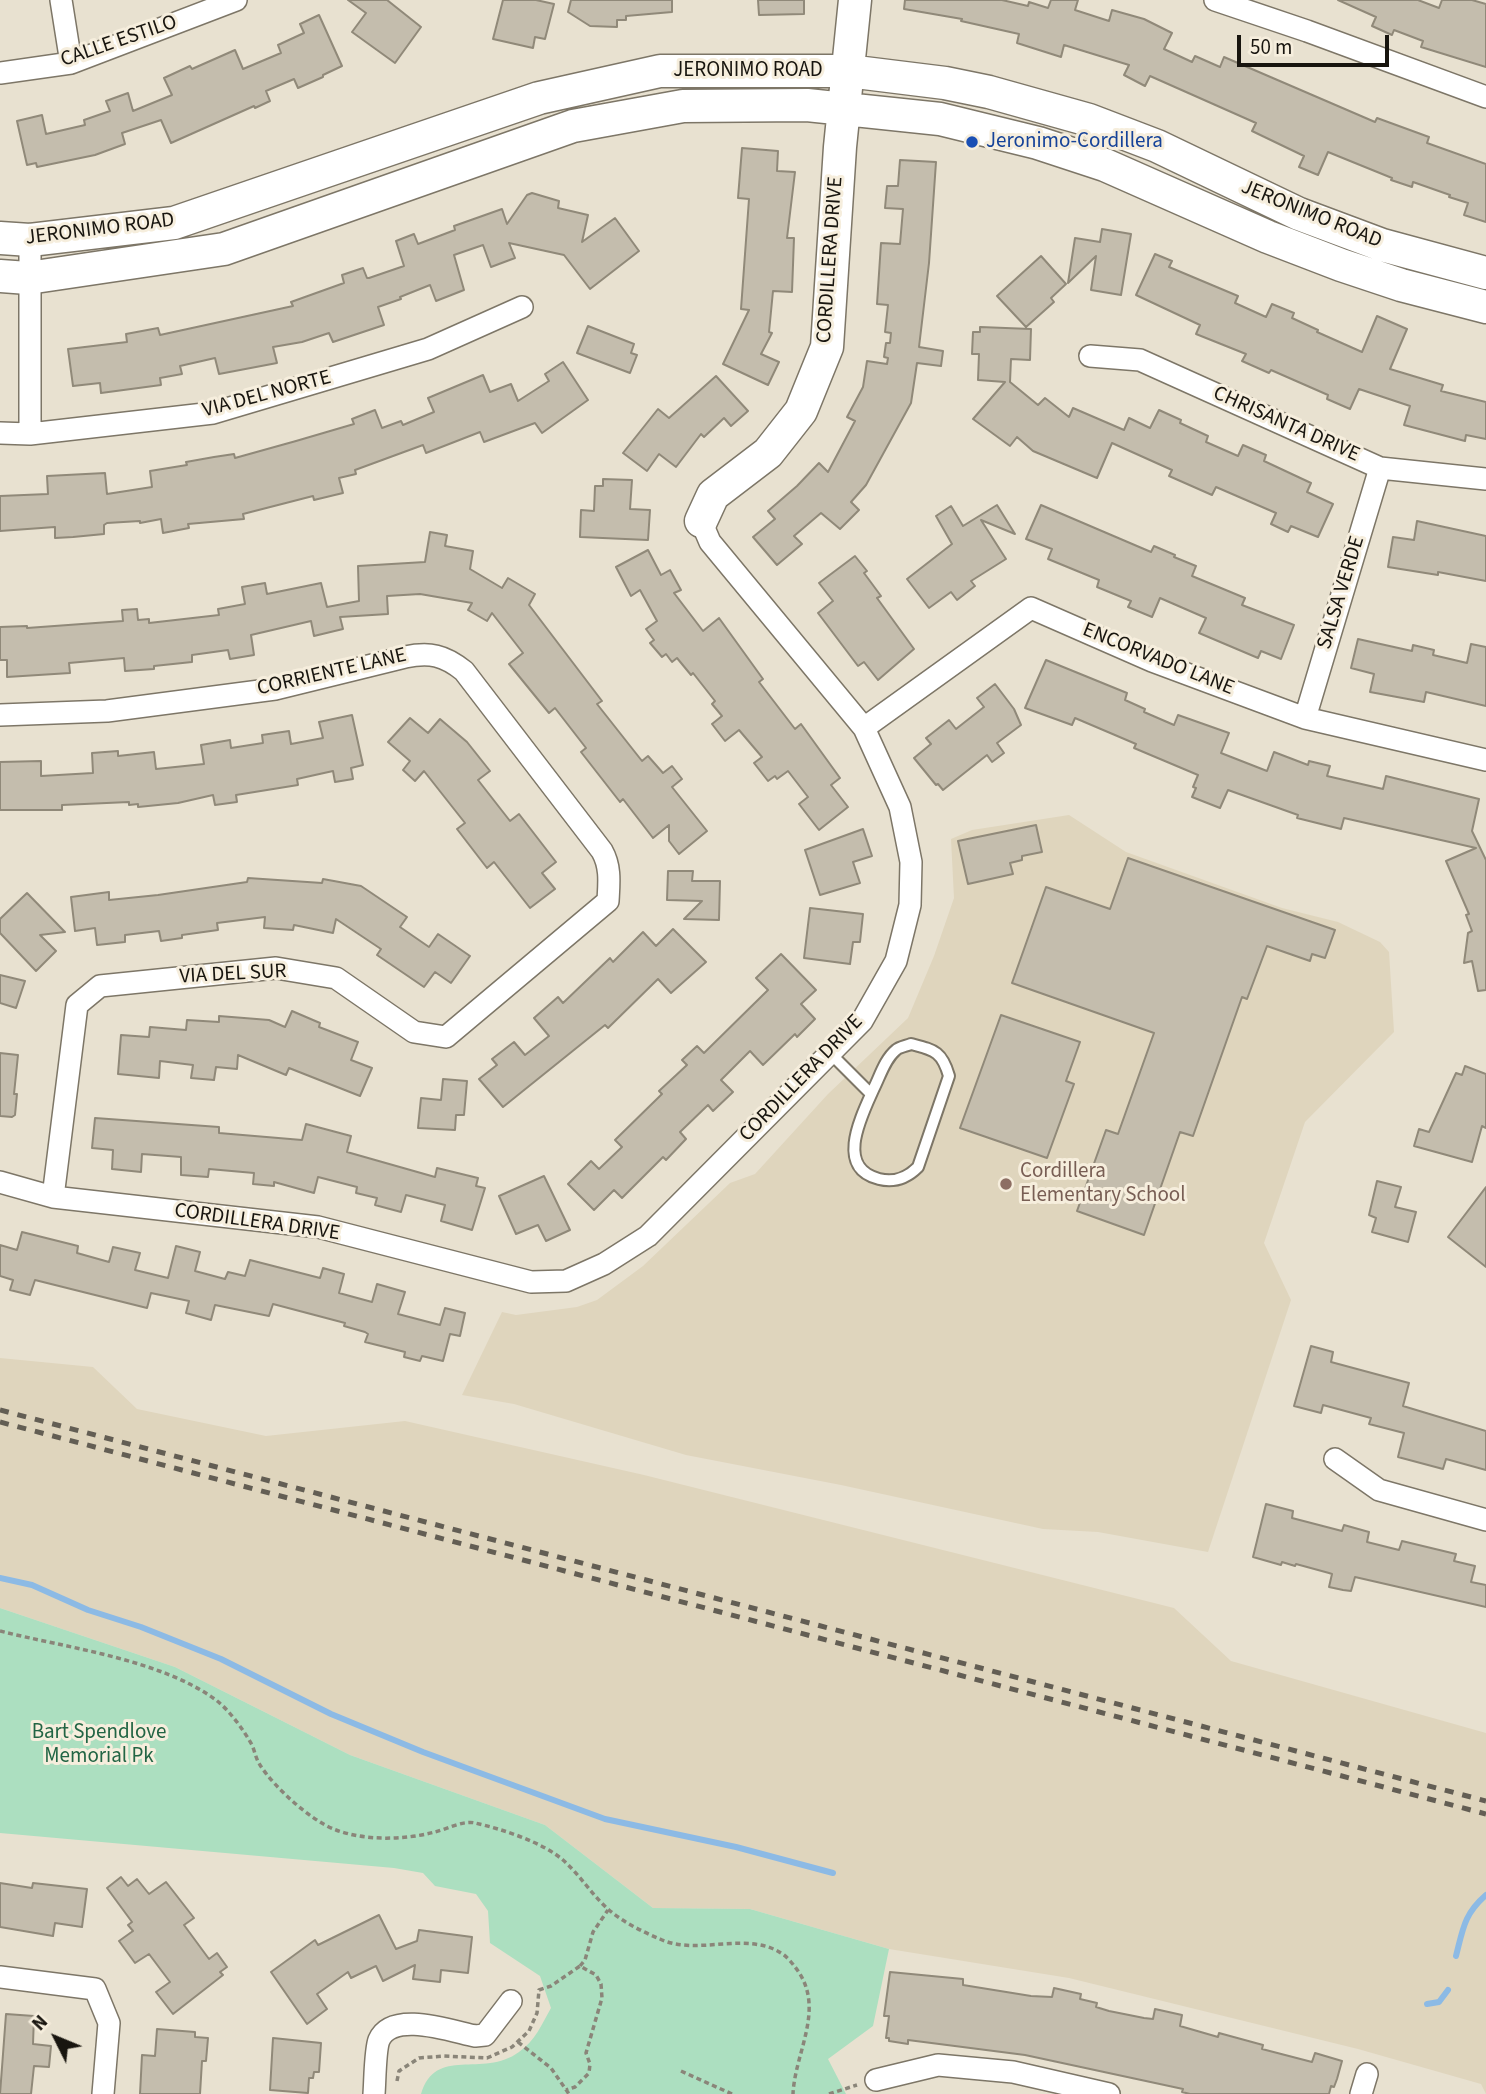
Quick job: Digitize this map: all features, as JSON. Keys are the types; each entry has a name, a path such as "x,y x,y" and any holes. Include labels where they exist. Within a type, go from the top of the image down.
{"main road":[{"name":"CORDILLERA DRIVE","path":"701,521 713,495 768,453 801,411 827,347 840,147 855,0"},
{"name":"JERONIMO ROAD","path":"15,239 174,223 539,98 660,71 848,71 934,81 989,92 1089,120 1157,146 1299,214 1382,245 1486,273"},
{"name":"JERONIMO ROAD","path":"14,277 225,249 573,126 683,106 807,105 940,119 1038,143 1105,165 1268,237 1341,265 1401,285 1486,307"}],"street":[{"path":"61,0 71,63"},
{"name":"CALLE ESTILO","path":"0,73 71,63 236,0"},
{"path":"1215,0 1486,97"},
{"path":"15,239 14,277 30,434"},
{"name":"VIA DEL NORTE","path":"0,433 30,434 213,413 428,349 522,307"},
{"name":"CHRISANTA DRIVE","path":"1090,356 1140,360 1380,468 1486,479"},
{"name":"SALSA VERDE","path":"1305,718 1380,468"},
{"name":"CORDILLERA DRIVE","path":"0,1182 53,1197 318,1227 531,1283 566,1281 604,1264 648,1236 862,1021 896,961 911,905 911,862 900,807 864,729 710,542 701,521"},
{"name":"ENCORVADO LANE","path":"864,729 1031,608 1152,661 1305,718 1486,760"},
{"name":"CORRIENTE LANE","path":"0,715 107,711 275,689 423,653 438,655 464,671 608,861"},
{"name":"VIA DEL SUR","path":"53,1197 76,1005 100,986 275,968 335,978 414,1032 446,1037 608,901 608,861"},
{"path":"1335,1459 1379,1490 1486,1520"},
{"path":"0,1977 95,1989 109,2023 103,2094"},
{"path":"374,2094 379,2040 390,2027 407,2023 475,2036 485,2035 511,2001"},
{"path":"876,2080 938,2065 1013,2072 1109,2094"}],"lane":[{"path":"911,1044 935,1050 945,1062 949,1076 918,1167 907,1177 887,1181 872,1177 856,1163 853,1139 871,1094 885,1064 896,1050 911,1044"},
{"path":"830,1053 871,1094"}],"path":[{"path":"0,1631 140,1664 194,1686 217,1701 232,1716 251,1745 260,1765 281,1789 304,1810 335,1830 356,1835 403,1839 471,1821 508,1832 561,1859 608,1909 622,1920 662,1941 684,1945 746,1944 768,1948 785,1956 802,1977 809,1995 806,2034 793,2094"},
{"path":"397,2082 399,2071 418,2058 444,2056 486,2059 512,2047 529,2031 537,2013 539,1990 558,1982 580,1966 593,1932 608,1909"},
{"path":"518,2042 551,2068 568,2092 589,2073 590,2064 586,2053 602,1998 601,1984 596,1975 580,1966"},
{"path":"681,2071 732,2094"},
{"path":"829,2094 835,2090 876,2080"}],"shaded area":[{"name":"Cordillera Elementary School","path":"1069,815 1126,852 1282,908 1338,922 1380,942 1389,952 1394,1032 1305,1122 1264,1243 1291,1300 1208,1552 1098,1532 1043,1529 686,1455 514,1404 462,1395 502,1312 516,1315 577,1307 597,1300 643,1266 730,1183 755,1174 828,1094 908,1018 954,898 951,839 972,830"},
{"path":"0,1358 93,1367 137,1409 266,1436 405,1421 644,1475 1174,1608 1231,1661 1486,1733 1486,2094 1481,2084 1358,2049 1069,1978 889,1949 750,1909 653,1908 545,1825 350,1755 175,1667 0,1608"}],"green space":[{"name":"Bart Spendlove Memorial Pk","path":"0,1608 175,1667 350,1755 545,1825 653,1908 750,1909 889,1949 873,2026 828,2059 846,2094 421,2094 428,2079 437,2071 449,2066 505,2060 519,2052 534,2037 551,2008 540,1976 490,1943 488,1911 476,1894 435,1886 423,1873 394,1868 0,1833"}],"building":[{"path":"348,0 387,0 421,27 395,63 352,32 366,13"},
{"path":"503,0 536,0 554,4 545,39 535,37 533,48 493,39"},
{"path":"571,0 672,0 672,12 626,16 626,20 617,20 617,27 590,26 568,12"},
{"path":"758,0 804,0 804,14 759,15"},
{"path":"905,0 1002,0 1028,6 1029,2 1048,8 1051,0 1078,0 1075,10 1109,21 1112,10 1144,19 1172,33 1164,49 1192,62 1195,56 1220,67 1224,57 1375,122 1377,118 1429,137 1427,143 1486,164 1486,222 1464,215 1468,203 1449,197 1450,195 1413,182 1412,187 1391,180 1392,178 1328,152 1318,175 1299,167 1304,156 1252,131 1256,123 1150,76 1145,86 1124,75 1129,65 1064,45 1061,57 1017,43 1019,34 961,21 962,19 904,9"},
{"path":"1338,0 1418,0 1439,8 1442,0 1472,0 1486,4 1486,67 1421,47 1423,41 1394,30 1392,35 1372,26 1376,17"},
{"path":"319,15 342,66 323,77 298,88 294,79 266,91 270,101 171,143 161,120 122,133 125,144 95,155 37,167 36,163 27,165 17,121 42,115 46,134 85,125 84,120 110,111 106,101 128,93 133,111 172,95 164,78 190,66 192,69 235,50 243,69 281,53 278,45 304,33 300,24"},
{"path":"742,148 778,151 777,171 795,172 787,238 794,238 792,292 773,291 769,332 772,333 761,354 779,362 768,385 723,364 749,310 741,309 749,199 738,198"},
{"path":"900,160 936,162 929,263 919,347 943,351 941,366 917,363 911,403 866,485 851,502 859,510 840,529 821,513 794,536 802,544 777,565 753,537 775,519 768,511 819,463 828,472 855,421 847,417 863,387 867,361 887,364 888,358 884,357 891,333 885,332 888,305 877,304 881,243 900,244 903,209 885,208 887,186 898,186"},
{"path":"532,193 559,201 558,208 588,215 582,242 615,218 639,251 590,289 564,255 509,243 515,258 491,267 483,245 454,255 464,290 436,301 430,285 378,307 384,325 333,342 329,333 302,342 273,347 277,363 219,374 215,358 180,366 182,374 160,378 161,385 101,393 100,383 73,386 68,349 127,342 126,334 158,328 160,335 293,306 291,302 344,283 342,275 363,268 369,278 404,266 396,241 414,234 418,244 455,230 454,226 502,209 507,224 527,195"},
{"path":"1102,229 1131,234 1121,295 1091,290 1096,256 1068,283 1075,238 1100,242"},
{"path":"1155,254 1172,261 1169,267 1238,296 1235,303 1266,317 1272,304 1294,313 1292,318 1318,330 1317,332 1362,352 1377,316 1407,329 1390,369 1443,385 1441,391 1486,402 1486,439 1466,435 1465,441 1404,425 1410,406 1359,389 1350,409 1327,399 1328,395 1271,370 1269,373 1242,361 1246,354 1196,334 1200,325 1136,295"},
{"path":"1041,256 1066,284 1051,298 1054,302 1026,327 997,296"},
{"path":"588,326 634,344 631,353 637,355 630,373 577,353"},
{"path":"980,327 1031,329 1030,360 1011,359 1010,382 1038,405 1045,398 1069,417 1073,408 1124,430 1129,418 1150,428 1159,410 1208,436 1206,442 1238,456 1243,445 1266,455 1264,461 1311,483 1307,492 1333,504 1318,537 1291,526 1288,532 1271,524 1276,513 1216,487 1212,495 1169,476 1172,470 1112,443 1097,478 1033,451 1017,437 1010,446 973,419 1005,382 978,380 979,354 972,354 973,332 980,332"},
{"path":"563,362 588,400 542,433 535,423 484,442 480,432 426,453 423,445 355,470 356,474 339,478 343,493 314,500 313,496 243,514 244,519 188,524 189,528 163,533 161,519 140,523 107,523 104,525 104,534 73,537 55,538 55,527 0,531 0,496 48,494 47,476 105,473 107,494 152,487 150,471 214,457 234,454 235,458 354,424 352,419 375,410 382,428 401,421 403,425 434,412 428,398 483,375 490,392 511,384 518,401 549,381 545,374"},
{"path":"716,376 748,411 731,426 724,418 704,437 701,434 676,467 659,454 647,471 623,453 658,409 669,418"},
{"path":"603,479 632,480 630,509 650,510 648,540 580,537 581,510 594,511 595,486 603,486"},
{"path":"997,505 1015,534 981,520 1006,559 971,581 975,586 957,600 951,592 929,608 907,579 952,544 936,516 951,506 963,526"},
{"path":"1041,505 1151,552 1154,546 1175,555 1174,557 1196,566 1192,576 1245,598 1242,605 1294,625 1281,659 1261,651 1258,658 1199,633 1206,618 1160,598 1152,617 1128,607 1131,601 1097,587 1099,580 1048,559 1052,549 1026,539"},
{"path":"1417,521 1486,536 1486,581 1438,572 1438,575 1388,567 1393,537 1414,540"},
{"path":"430,532 447,535 445,546 473,551 470,569 502,588 508,578 535,594 529,605 602,701 597,704 642,761 648,756 663,773 672,766 682,779 672,787 707,831 679,854 669,841 669,825 653,838 623,799 620,802 581,752 586,748 555,708 549,713 509,664 523,653 492,613 487,621 468,610 472,603 420,594 387,596 388,614 340,617 343,629 314,636 311,621 251,635 254,655 230,659 228,650 192,655 192,662 154,666 154,669 125,671 124,658 69,663 70,673 7,677 7,660 0,660 0,627 27,628 123,621 122,610 137,609 138,620 149,619 149,623 219,615 218,609 245,604 242,587 265,583 267,594 321,583 327,607 359,601 358,566 425,562"},
{"path":"648,550 661,575 670,570 681,590 674,593 703,631 719,618 763,679 759,682 795,729 801,724 840,778 831,785 848,807 819,830 799,804 808,797 788,771 777,779 775,776 768,781 754,763 762,757 739,730 725,741 712,724 722,716 712,704 715,701 693,673 691,675 677,658 672,662 666,654 662,657 650,643 654,640 646,629 657,621 640,590 631,596 616,567"},
{"path":"855,556 881,596 877,598 914,649 878,680 864,662 858,666 818,613 833,601 819,583"},
{"path":"1358,639 1412,651 1413,645 1434,650 1433,655 1467,663 1471,644 1486,647 1486,706 1426,692 1424,702 1370,692 1374,674 1351,668"},
{"path":"1046,660 1127,693 1125,700 1174,725 1178,715 1229,733 1221,753 1267,771 1274,752 1308,765 1309,761 1330,766 1327,776 1383,789 1386,776 1479,799 1472,831 1486,860 1486,990 1478,991 1472,961 1464,963 1468,933 1472,931 1466,915 1469,914 1446,861 1476,848 1344,818 1341,829 1297,818 1298,815 1228,790 1220,808 1192,797 1198,775 1134,748 1136,744 1075,718 1072,725 1025,708"},
{"path":"995,684 1014,709 1021,725 997,743 1004,753 992,762 987,755 943,790 914,758 931,744 926,738 949,720 956,729 984,707 977,698"},
{"path":"352,715 363,765 351,768 353,779 335,782 333,771 297,779 298,785 236,795 237,802 215,805 213,795 178,803 138,807 138,804 129,805 129,802 62,805 62,810 0,810 0,762 41,761 41,776 93,773 92,753 118,751 118,756 154,752 156,769 204,764 201,745 230,740 231,748 263,743 262,735 289,731 291,744 323,738 319,722"},
{"path":"410,718 428,733 440,719 467,742 490,771 478,780 510,821 519,814 556,862 542,873 555,889 530,908 494,862 487,868 457,829 465,823 424,771 415,781 403,770 410,761 388,742"},
{"path":"1036,825 1042,852 1022,856 1022,860 1010,863 1013,874 968,884 958,841"},
{"path":"863,829 872,856 853,862 860,883 820,895 805,850"},
{"path":"1128,858 1335,930 1325,958 1312,954 1310,961 1267,946 1247,999 1242,997 1193,1136 1180,1132 1144,1235 1077,1211 1106,1130 1118,1134 1154,1033 1012,983 1046,887 1110,909"},
{"path":"668,871 693,871 692,881 720,881 719,920 684,919 702,901 667,900"},
{"path":"248,878 322,883 323,879 361,886 407,917 400,927 429,947 438,934 470,956 451,983 435,972 424,987 377,955 381,949 336,919 333,933 294,925 293,930 264,928 265,917 217,923 218,930 182,935 182,938 161,941 159,931 125,935 125,942 97,945 95,928 75,931 71,897 109,892 109,900 158,895 247,882"},
{"path":"27,893 65,932 40,935 56,951 36,971 0,933 0,919"},
{"path":"810,908 863,914 860,942 853,942 850,964 804,958"},
{"path":"673,929 706,962 671,993 658,979 608,1028 605,1025 503,1107 479,1079 497,1065 492,1059 514,1042 525,1055 549,1036 534,1018 558,997 563,1003 610,958 613,962 643,932 656,946"},
{"path":"781,954 816,990 801,1004 815,1019 763,1065 750,1051 721,1080 733,1092 713,1111 708,1105 680,1132 686,1139 666,1160 663,1157 622,1198 614,1190 594,1210 568,1184 591,1161 599,1169 622,1147 615,1140 662,1094 659,1091 687,1065 682,1060 697,1046 704,1053 768,990 756,978"},
{"path":"0,975 25,981 16,1008 0,1003"},
{"path":"292,1011 320,1023 319,1027 358,1042 351,1060 372,1068 360,1096 289,1068 286,1075 238,1055 237,1069 216,1067 214,1080 191,1078 193,1065 160,1061 159,1078 118,1074 121,1035 149,1037 150,1027 186,1030 187,1020 219,1022 219,1016 269,1020 285,1027"},
{"path":"1001,1015 1080,1042 1066,1081 1074,1084 1047,1158 960,1128"},
{"path":"0,1053 18,1055 15,1115 12,1117 0,1116"},
{"path":"1465,1066 1486,1074 1486,1128 1482,1126 1472,1162 1414,1146 1419,1129 1429,1132 1456,1073 1462,1075"},
{"path":"443,1079 467,1081 464,1115 456,1115 455,1130 418,1128 421,1098 441,1100"},
{"path":"95,1118 219,1127 219,1133 302,1140 306,1124 351,1136 347,1152 435,1177 437,1168 478,1178 476,1186 485,1188 472,1230 441,1221 445,1205 406,1195 401,1212 375,1205 377,1198 356,1193 357,1187 318,1177 314,1193 274,1182 274,1186 253,1184 254,1173 209,1169 208,1177 181,1175 181,1157 142,1154 141,1172 112,1169 113,1150 92,1148"},
{"path":"544,1176 570,1230 546,1241 538,1225 516,1234 499,1196"},
{"path":"1377,1181 1401,1187 1395,1207 1416,1212 1408,1242 1372,1232 1376,1218 1369,1215"},
{"path":"1486,1187 1486,1267 1448,1237"},
{"path":"22,1232 78,1246 77,1253 109,1262 113,1247 140,1253 135,1270 168,1278 176,1246 200,1252 195,1271 225,1279 228,1272 245,1276 250,1260 320,1278 323,1268 344,1274 339,1293 372,1302 377,1284 405,1292 398,1314 440,1325 445,1308 465,1313 460,1336 450,1334 443,1361 422,1356 420,1361 404,1357 405,1352 365,1342 368,1334 344,1326 345,1323 273,1304 269,1316 215,1305 211,1320 186,1313 189,1301 151,1293 147,1308 35,1280 30,1295 10,1290 13,1280 0,1276 0,1245 17,1250"},
{"path":"1311,1346 1333,1352 1331,1362 1409,1383 1403,1406 1486,1431 1486,1470 1446,1459 1443,1469 1398,1457 1404,1433 1369,1424 1371,1418 1323,1405 1321,1413 1294,1406"},
{"path":"1266,1504 1293,1511 1292,1518 1342,1531 1344,1525 1369,1532 1367,1542 1399,1550 1402,1541 1456,1554 1454,1561 1475,1566 1471,1582 1486,1585 1486,1607 1355,1577 1351,1591 1329,1587 1332,1574 1296,1564 1295,1566 1282,1562 1281,1565 1253,1557"},
{"path":"121,1877 128,1886 137,1879 149,1894 166,1882 194,1918 184,1925 209,1959 217,1953 227,1967 220,1972 223,1975 173,2014 156,1992 170,1982 149,1954 135,1963 119,1941 133,1931 128,1925 132,1922 107,1888"},
{"path":"0,1883 32,1888 33,1883 87,1889 82,1927 55,1923 53,1936 0,1927"},
{"path":"379,1915 396,1949 417,1941 419,1930 472,1937 468,1973 441,1970 440,1982 413,1979 415,1965 383,1981 376,1966 351,1978 348,1972 317,1994 327,2009 307,2024 271,1972 315,1940 318,1945"},
{"path":"890,1972 963,1979 963,1985 1031,1996 1052,1997 1054,1988 1081,1994 1080,1999 1097,2003 1096,2007 1109,2011 1153,2019 1155,2009 1182,2015 1180,2026 1218,2037 1219,2033 1263,2045 1262,2049 1312,2062 1315,2053 1342,2061 1329,2094 1190,2094 1182,2092 1183,2089 1025,2055 908,2040 908,2044 889,2041 889,2038 886,2038 889,2016 884,2016"},
{"path":"6,2014 34,2016 33,2044 51,2046 49,2067 34,2066 31,2094 0,2094"},
{"path":"157,2029 195,2032 195,2037 208,2038 206,2061 202,2061 200,2094 140,2094 142,2055 155,2056"},
{"path":"273,2038 321,2043 319,2072 314,2072 313,2078 309,2078 308,2093 270,2090"}],"waterway":[{"path":"0,1578 32,1585 88,1610 141,1627 221,1659 331,1714 423,1752 605,1819 736,1847 833,1873"},
{"path":"1456,1956 1469,1916 1486,1895"},
{"path":"1427,2004 1439,2002 1448,1990"}],"railway":[{"path":"0,1410 1486,1801"},
{"path":"0,1422 1486,1814"}],"place":[{"name":"Jeronimo-Cordillera","path":"972,142"},
{"name":"Cordillera Elementary School","path":"1006,1184"}]}
